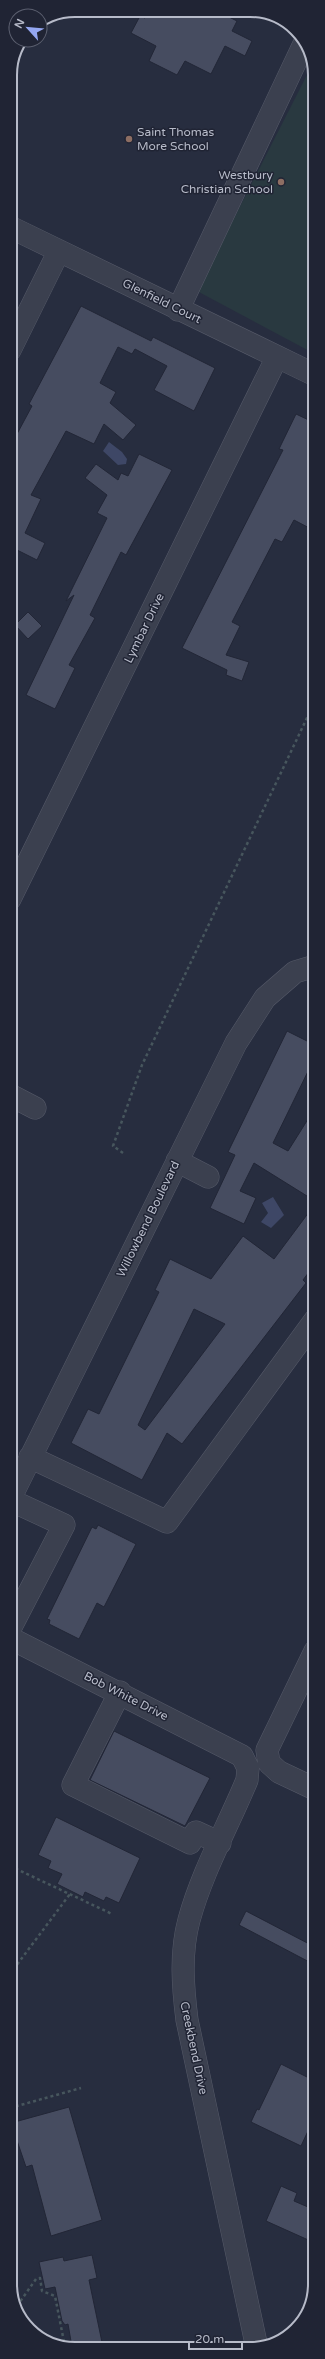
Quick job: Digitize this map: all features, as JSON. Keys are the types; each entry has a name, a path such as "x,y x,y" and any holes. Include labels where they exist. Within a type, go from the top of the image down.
{"street":[{"path":"178,310 302,49"},
{"name":"Glenfield Court","path":"17,230 308,372"},
{"path":"17,336 59,251"},
{"name":"Lymbar Drive","path":"17,886 277,357"},
{"name":"Willowbend Boulevard","path":"17,1484 236,1043 265,998 295,972 308,968"},
{"path":"17,1099 35,1108"},
{"path":"177,1161 208,1176"},
{"path":"30,1457 167,1522 308,1330"},
{"path":"17,1502 64,1525 17,1616"},
{"name":"Bob White Drive","path":"17,1641 120,1692 242,1756"},
{"path":"308,1665 267,1750 268,1763 279,1772 308,1786"},
{"path":"120,1692 73,1785 190,1843 196,1832 220,1843"},
{"name":"Creekbend Drive","path":"242,1756 248,1768 247,1780 188,1921 182,1982 187,2020 256,2342"}],"path":[{"path":"122,1153 113,1146 142,1066 308,716"},
{"path":"17,1869 112,1914"},
{"path":"17,1965 70,1894"},
{"path":"17,2106 81,2088"},
{"path":"20,2302 36,2279 40,2278 42,2291 55,2296 64,2341"}],"shaded area":[{"name":"Westbury Christian School","path":"308,73 308,350 197,291"}],"water":[{"path":"109,442 122,452 127,459 126,464 118,465 103,451"},
{"path":"273,1197 284,1215 271,1228 261,1222 268,1213 262,1203"}],"building":[{"path":"139,17 229,17 237,21 232,31 252,41 245,56 225,46 211,74 185,61 177,75 149,61 156,46 131,33"},
{"path":"81,306 151,341 153,337 215,368 194,411 154,390 167,366 135,349 132,354 118,347 100,383 116,392 110,403 136,425 123,440 104,424 94,444 66,431 31,495 41,499 25,533 45,543 37,560 17,550 17,434 32,406 29,404"},
{"path":"296,414 308,420 308,527 294,520 282,542 275,539 232,622 240,626 226,655 249,662 242,681 226,675 227,670 182,648 283,450 279,449"},
{"path":"139,454 172,470 126,555 121,552 90,615 95,618 69,665 75,668 55,709 26,695 74,595 66,601 107,518 97,513 107,495 85,478 96,464 118,480 121,473 128,476"},
{"path":"28,612 42,626 28,639 17,627 17,623"},
{"path":"287,1031 308,1042 308,1071 273,1143 288,1151 308,1119 308,1197 254,1163 240,1191 256,1198 244,1224 210,1208 235,1155 228,1152"},
{"path":"308,1213 308,1273 303,1280 306,1283 182,1444 167,1433 142,1480 71,1443 88,1409 99,1414 159,1292 155,1290 170,1259 211,1279 243,1236 274,1259","holes":["194,1309 225,1324 145,1430 138,1425"]},
{"path":"98,1525 136,1544 104,1607 97,1603 79,1639 49,1624 50,1620 47,1619 92,1527 96,1529"},
{"path":"114,1731 210,1778 185,1826 90,1780"},
{"path":"56,1817 140,1858 119,1903 106,1897 104,1901 85,1892 83,1897 57,1884 62,1874 48,1868 51,1861 38,1855"},
{"path":"246,1911 308,1943 308,1961 239,1925"},
{"path":"281,2064 308,2078 308,2131 301,2146 251,2122 257,2109 259,2110"},
{"path":"69,2107 102,2220 51,2236 32,2165 26,2167 17,2141 17,2121"},
{"path":"281,2186 297,2193 294,2201 308,2207 308,2240 266,2221"},
{"path":"92,2255 97,2278 89,2280 102,2342 71,2342 68,2324 65,2325 62,2321 55,2287 45,2289 39,2262 63,2257 64,2261"}],"place":[{"name":"Saint Thomas More School","path":"129,139"},
{"name":"Westbury Christian School","path":"281,182"}]}
